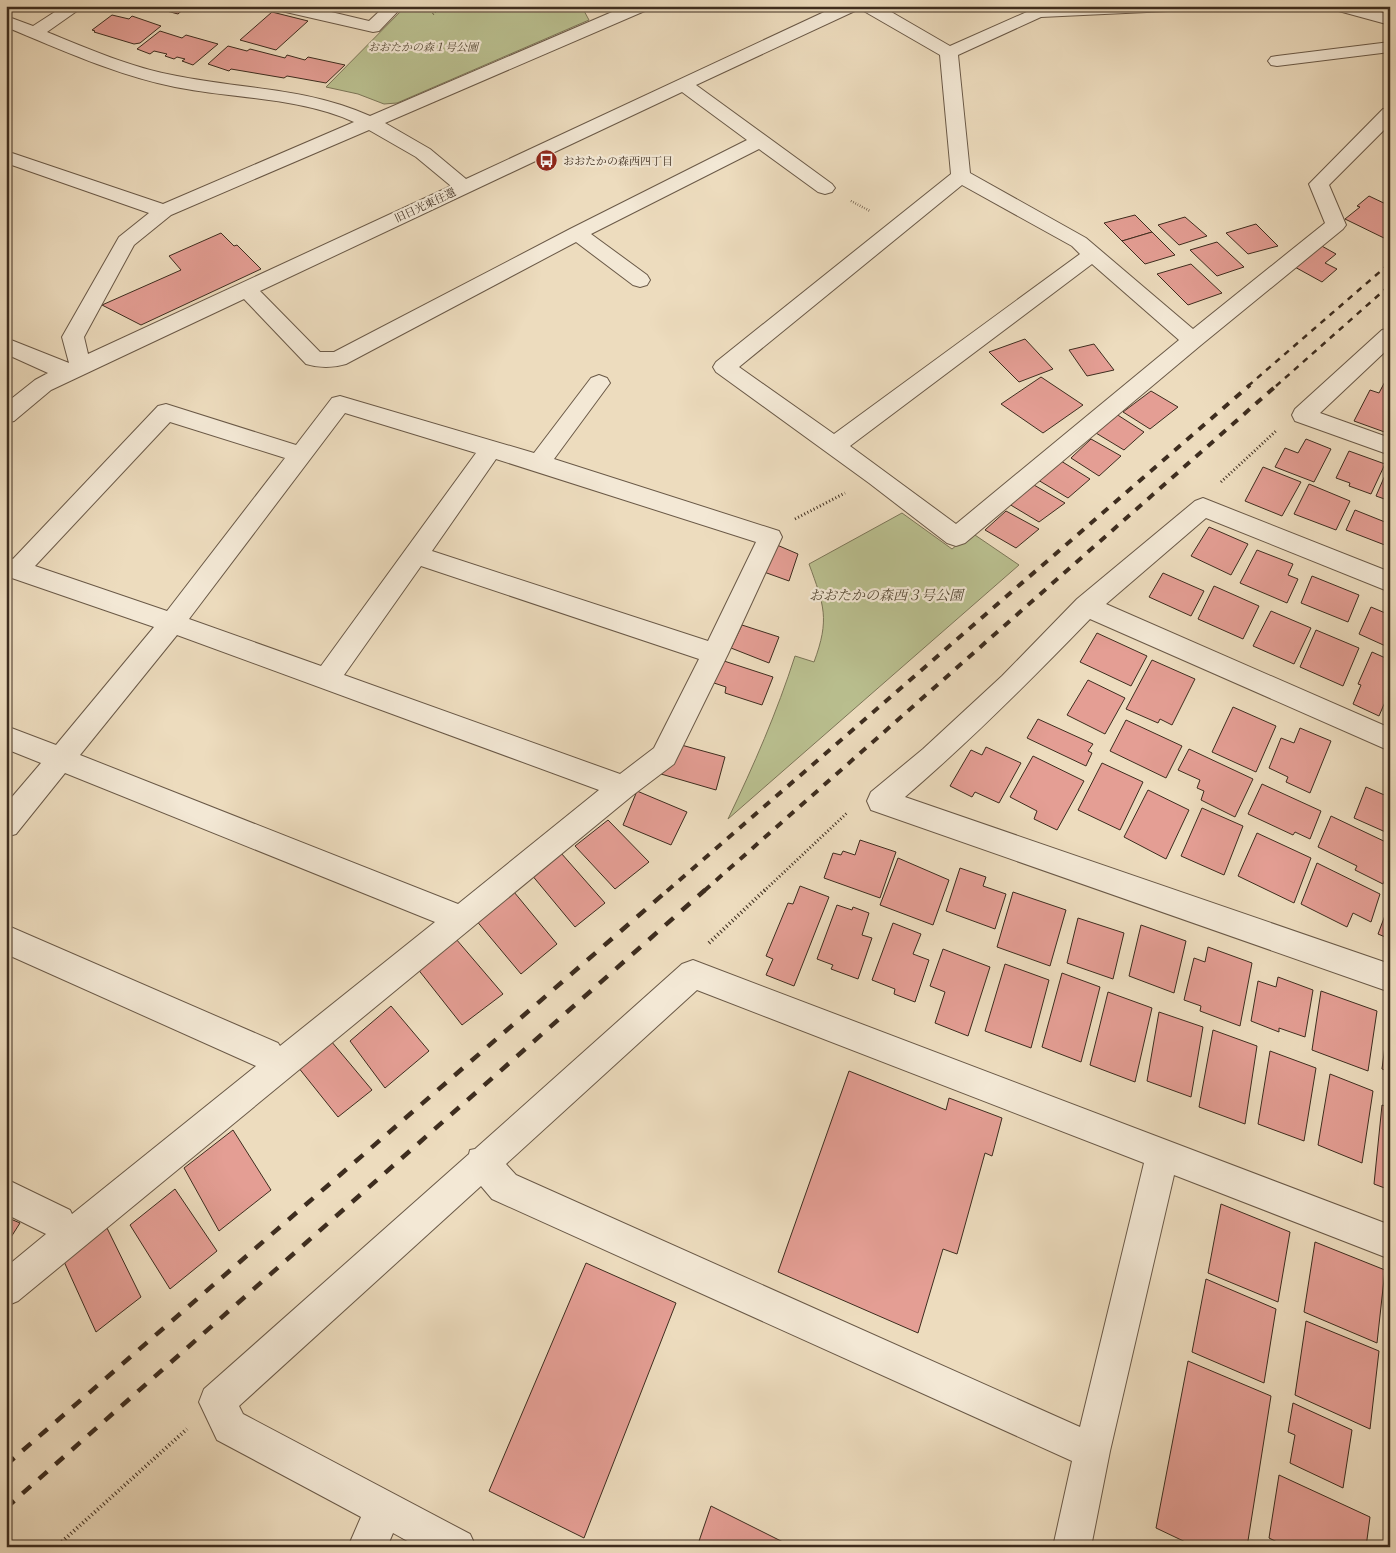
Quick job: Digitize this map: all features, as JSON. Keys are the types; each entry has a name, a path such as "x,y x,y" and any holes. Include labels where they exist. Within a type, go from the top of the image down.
{"street":[{"path":"34,32 76,6"},
{"path":"283,6 372,27 395,6"},
{"path":"596,6 617,17"},
{"path":"6,345 74,370 73,337 126,241 164,211 641,6"},
{"name":"旧日光東往還","path":"6,415 43,385 851,6"},
{"path":"868,6 948,53"},
{"path":"948,53 1038,12 1168,6"},
{"path":"1348,7 1390,20"},
{"path":"6,21 153,77 184,84 320,104 369,123 418,149 464,187"},
{"path":"1277,61 1390,47"},
{"path":"948,53 961,176"},
{"path":"683,84 825,188"},
{"path":"961,176 724,367 877,477 956,537 1192,340 1336,225 1319,184 1390,113"},
{"path":"247,290 314,359 338,359 577,233 760,141"},
{"path":"8,159 164,211"},
{"path":"961,176 1079,242 1192,340"},
{"path":"577,233 640,280"},
{"path":"834,446 1093,254"},
{"path":"1390,335 1303,415 1390,447"},
{"path":"539,463 599,383"},
{"path":"6,825 172,623 340,404 539,463 770,537 664,756 623,787 6,1289"},
{"path":"301,455 166,412 12,568 172,623 623,787"},
{"path":"326,680 491,449"},
{"path":"881,800 933,757 1011,684 1086,606 1203,506 1390,582"},
{"path":"416,555 715,654"},
{"path":"1086,606 1390,740"},
{"path":"6,737 447,913 456,924"},
{"path":"881,800 1390,978"},
{"path":"6,939 267,1054 278,1068"},
{"path":"456,1547 230,1427 217,1402 692,974 1390,1242"},
{"path":"1072,1547 1092,1451 1162,1155"},
{"path":"482,1162 504,1187 1092,1451"},
{"path":"6,1196 58,1222 67,1239"},
{"path":"367,1547 385,1508"}],"path":[{"path":"433,14 441,6"},
{"path":"825,188 900,226"},
{"path":"1203,506 1211,491 1283,424 1303,415"},
{"path":"770,537 783,525 877,477"},
{"path":"692,974 699,952 852,808 881,800"},
{"path":"56,1547 217,1402"}],"green space":[{"name":"おおたかの森１号公園","path":"406,6 569,6 583,9 589,20 397,103 384,104 358,94 326,87"},
{"name":"おおたかの森西３号公園","path":"902,513 952,549 972,533 1019,565 728,819 781,698 795,656 814,662 819,647 822,634 823,612 809,564"}],"building":[{"path":"148,6 187,6 178,14"},
{"path":"272,12 308,21 276,50 240,40"},
{"path":"112,15 129,19 132,16 161,26 140,43 134,44 92,30"},
{"path":"160,31 182,38 186,35 218,44 193,65 182,61 185,59 177,57 174,59 165,56 167,54 154,51 150,54 137,49"},
{"path":"228,46 247,51 250,49 285,58 287,55 305,60 308,57 345,65 326,83 231,69 229,71 208,64"},
{"path":"1369,196 1390,206 1390,236 1386,239 1345,219 1360,207 1357,206"},
{"path":"1135,215 1152,232 1122,241 1104,223"},
{"path":"1185,217 1207,236 1179,245 1158,225"},
{"path":"1256,224 1278,246 1248,254 1226,233"},
{"path":"1152,232 1175,255 1145,264 1122,241"},
{"path":"221,233 234,246 237,245 261,269 141,325 102,305 181,270 169,256"},
{"path":"1217,242 1244,267 1217,276 1190,250"},
{"path":"1320,245 1336,254 1325,263 1337,269 1322,282 1293,266"},
{"path":"1191,264 1222,293 1188,305 1157,274"},
{"path":"1025,339 1053,369 1019,382 989,352"},
{"path":"1094,344 1114,370 1087,376 1069,350"},
{"path":"1390,372 1390,434 1354,421 1370,390 1379,393"},
{"path":"1041,377 1083,405 1043,433 1001,404"},
{"path":"1151,391 1178,407 1150,429 1123,412"},
{"path":"1113,412 1144,432 1124,450 1091,430"},
{"path":"1091,439 1121,456 1099,476 1071,458"},
{"path":"1306,439 1331,449 1314,482 1275,467 1285,448 1298,453"},
{"path":"1349,451 1385,464 1371,494 1349,486 1350,483 1336,478"},
{"path":"1061,461 1090,479 1068,498 1038,480"},
{"path":"1263,467 1301,482 1282,516 1245,501"},
{"path":"1386,473 1390,474 1390,501 1376,496"},
{"path":"1309,484 1350,501 1336,530 1294,514"},
{"path":"1034,485 1065,503 1039,522 1009,504"},
{"path":"1355,510 1390,524 1390,547 1346,530"},
{"path":"1006,511 1039,529 1016,548 985,530"},
{"path":"1209,527 1248,544 1231,575 1191,556"},
{"path":"777,545 798,554 789,581 764,572"},
{"path":"1257,550 1293,564 1288,575 1298,579 1287,603 1240,583"},
{"path":"1163,573 1204,591 1191,616 1149,597"},
{"path":"1312,576 1359,595 1348,622 1301,603"},
{"path":"1214,586 1259,606 1243,639 1198,619"},
{"path":"1371,607 1390,615 1390,648 1359,634"},
{"path":"1271,611 1311,628 1294,664 1253,646"},
{"path":"742,625 779,637 769,663 731,648"},
{"path":"1316,630 1359,648 1343,686 1300,667"},
{"path":"1097,633 1147,656 1131,686 1080,662"},
{"path":"1372,652 1390,660 1390,704 1385,702 1379,716 1353,704 1361,685 1358,684"},
{"path":"721,660 773,677 762,705 725,693 726,687 711,682"},
{"path":"1152,660 1195,679 1172,725 1160,719 1158,723 1126,709"},
{"path":"1088,680 1125,698 1105,734 1067,715"},
{"path":"1233,707 1276,726 1256,772 1212,752"},
{"path":"1038,719 1093,744 1088,751 1092,753 1086,766 1027,738"},
{"path":"1126,720 1182,746 1166,778 1110,751"},
{"path":"1300,728 1331,741 1310,793 1286,782 1288,777 1269,768 1281,738 1294,743"},
{"path":"674,743 725,757 716,790 661,774"},
{"path":"986,747 1021,763 999,803 975,792 972,797 950,786 971,750 982,755"},
{"path":"1189,749 1253,779 1235,817 1201,800 1204,791 1197,788 1200,780 1178,770"},
{"path":"1033,756 1084,781 1057,830 1034,819 1037,811 1010,797"},
{"path":"1102,763 1143,782 1120,830 1078,810"},
{"path":"1262,784 1321,811 1310,839 1295,832 1293,835 1248,814"},
{"path":"1366,787 1389,797 1390,795 1390,834 1354,818"},
{"path":"1148,790 1189,810 1166,859 1124,837"},
{"path":"637,791 687,812 671,845 623,825"},
{"path":"1202,808 1243,826 1224,875 1181,856"},
{"path":"1331,816 1390,844 1390,866 1383,884 1355,870 1357,866 1318,847"},
{"path":"608,820 649,862 615,889 575,846"},
{"path":"1257,833 1311,858 1294,903 1238,876"},
{"path":"860,840 896,852 880,898 824,878 833,853 841,855 843,851 855,855"},
{"path":"561,853 605,903 575,927 531,874"},
{"path":"898,858 949,880 933,925 880,905"},
{"path":"1317,863 1380,894 1371,922 1353,913 1347,927 1301,904"},
{"path":"960,868 986,877 983,886 1006,894 995,929 946,911"},
{"path":"800,886 829,897 794,986 766,975 773,959 766,956 788,903 793,904"},
{"path":"514,892 557,944 521,974 475,919"},
{"path":"1013,892 1066,910 1050,966 997,947"},
{"path":"1390,902 1390,939 1378,934"},
{"path":"837,905 852,910 853,907 869,913 862,935 872,938 858,979 831,969 833,965 817,959"},
{"path":"1078,918 1124,933 1113,979 1067,963"},
{"path":"893,923 921,934 913,954 929,960 915,1002 894,994 895,989 872,980"},
{"path":"1141,925 1186,941 1174,993 1129,976"},
{"path":"456,939 503,994 462,1025 417,968"},
{"path":"1208,947 1252,963 1240,1026 1200,1011 1201,1006 1184,1000 1194,958 1205,962"},
{"path":"943,949 990,967 968,1036 935,1023 945,992 930,986"},
{"path":"1005,964 1049,980 1031,1048 985,1031"},
{"path":"1062,973 1100,987 1081,1062 1042,1047"},
{"path":"1278,977 1313,990 1305,1037 1279,1028 1279,1032 1251,1021 1258,981 1276,987"},
{"path":"1321,991 1377,1011 1368,1071 1312,1050"},
{"path":"1108,992 1152,1008 1135,1082 1090,1065"},
{"path":"391,1006 429,1051 385,1088 350,1041"},
{"path":"1159,1012 1203,1027 1191,1097 1147,1081"},
{"path":"1213,1030 1257,1046 1245,1124 1199,1107"},
{"path":"1386,1038 1390,1039 1390,1072 1382,1069"},
{"path":"331,1041 372,1090 338,1117 298,1067"},
{"path":"1270,1051 1316,1068 1304,1141 1258,1124"},
{"path":"849,1071 946,1110 949,1098 1002,1118 992,1156 985,1153 957,1254 943,1249 918,1333 778,1272"},
{"path":"1330,1074 1373,1091 1362,1163 1318,1145"},
{"path":"1382,1105 1390,1108 1390,1190 1374,1184"},
{"path":"233,1130 271,1190 219,1231 184,1168"},
{"path":"175,1189 217,1251 170,1289 130,1225"},
{"path":"1221,1204 1290,1232 1278,1302 1208,1273"},
{"path":"6,1217 20,1223 6,1245"},
{"path":"105,1224 141,1297 96,1332 61,1255"},
{"path":"1315,1242 1385,1270 1377,1343 1304,1312"},
{"path":"586,1263 676,1303 584,1538 489,1491"},
{"path":"1206,1279 1276,1309 1264,1383 1192,1352"},
{"path":"1306,1321 1379,1351 1370,1429 1295,1395"},
{"path":"1188,1361 1271,1396 1247,1547 1196,1547 1156,1528"},
{"path":"1293,1403 1352,1430 1343,1488 1290,1463 1295,1435 1288,1432"},
{"path":"1279,1475 1370,1517 1366,1547 1287,1547 1269,1538"},
{"path":"711,1506 793,1547 697,1547"}],"railway":[{"path":"1248,386 1390,263"},
{"path":"1276,386 1390,285"},
{"path":"667,891 1250,385"},
{"path":"704,891 1277,385"},
{"path":"6,1465 668,890"},
{"path":"6,1508 705,890"}],"place":[{"name":"おおたかの森西四丁目","path":"547,161"}]}
